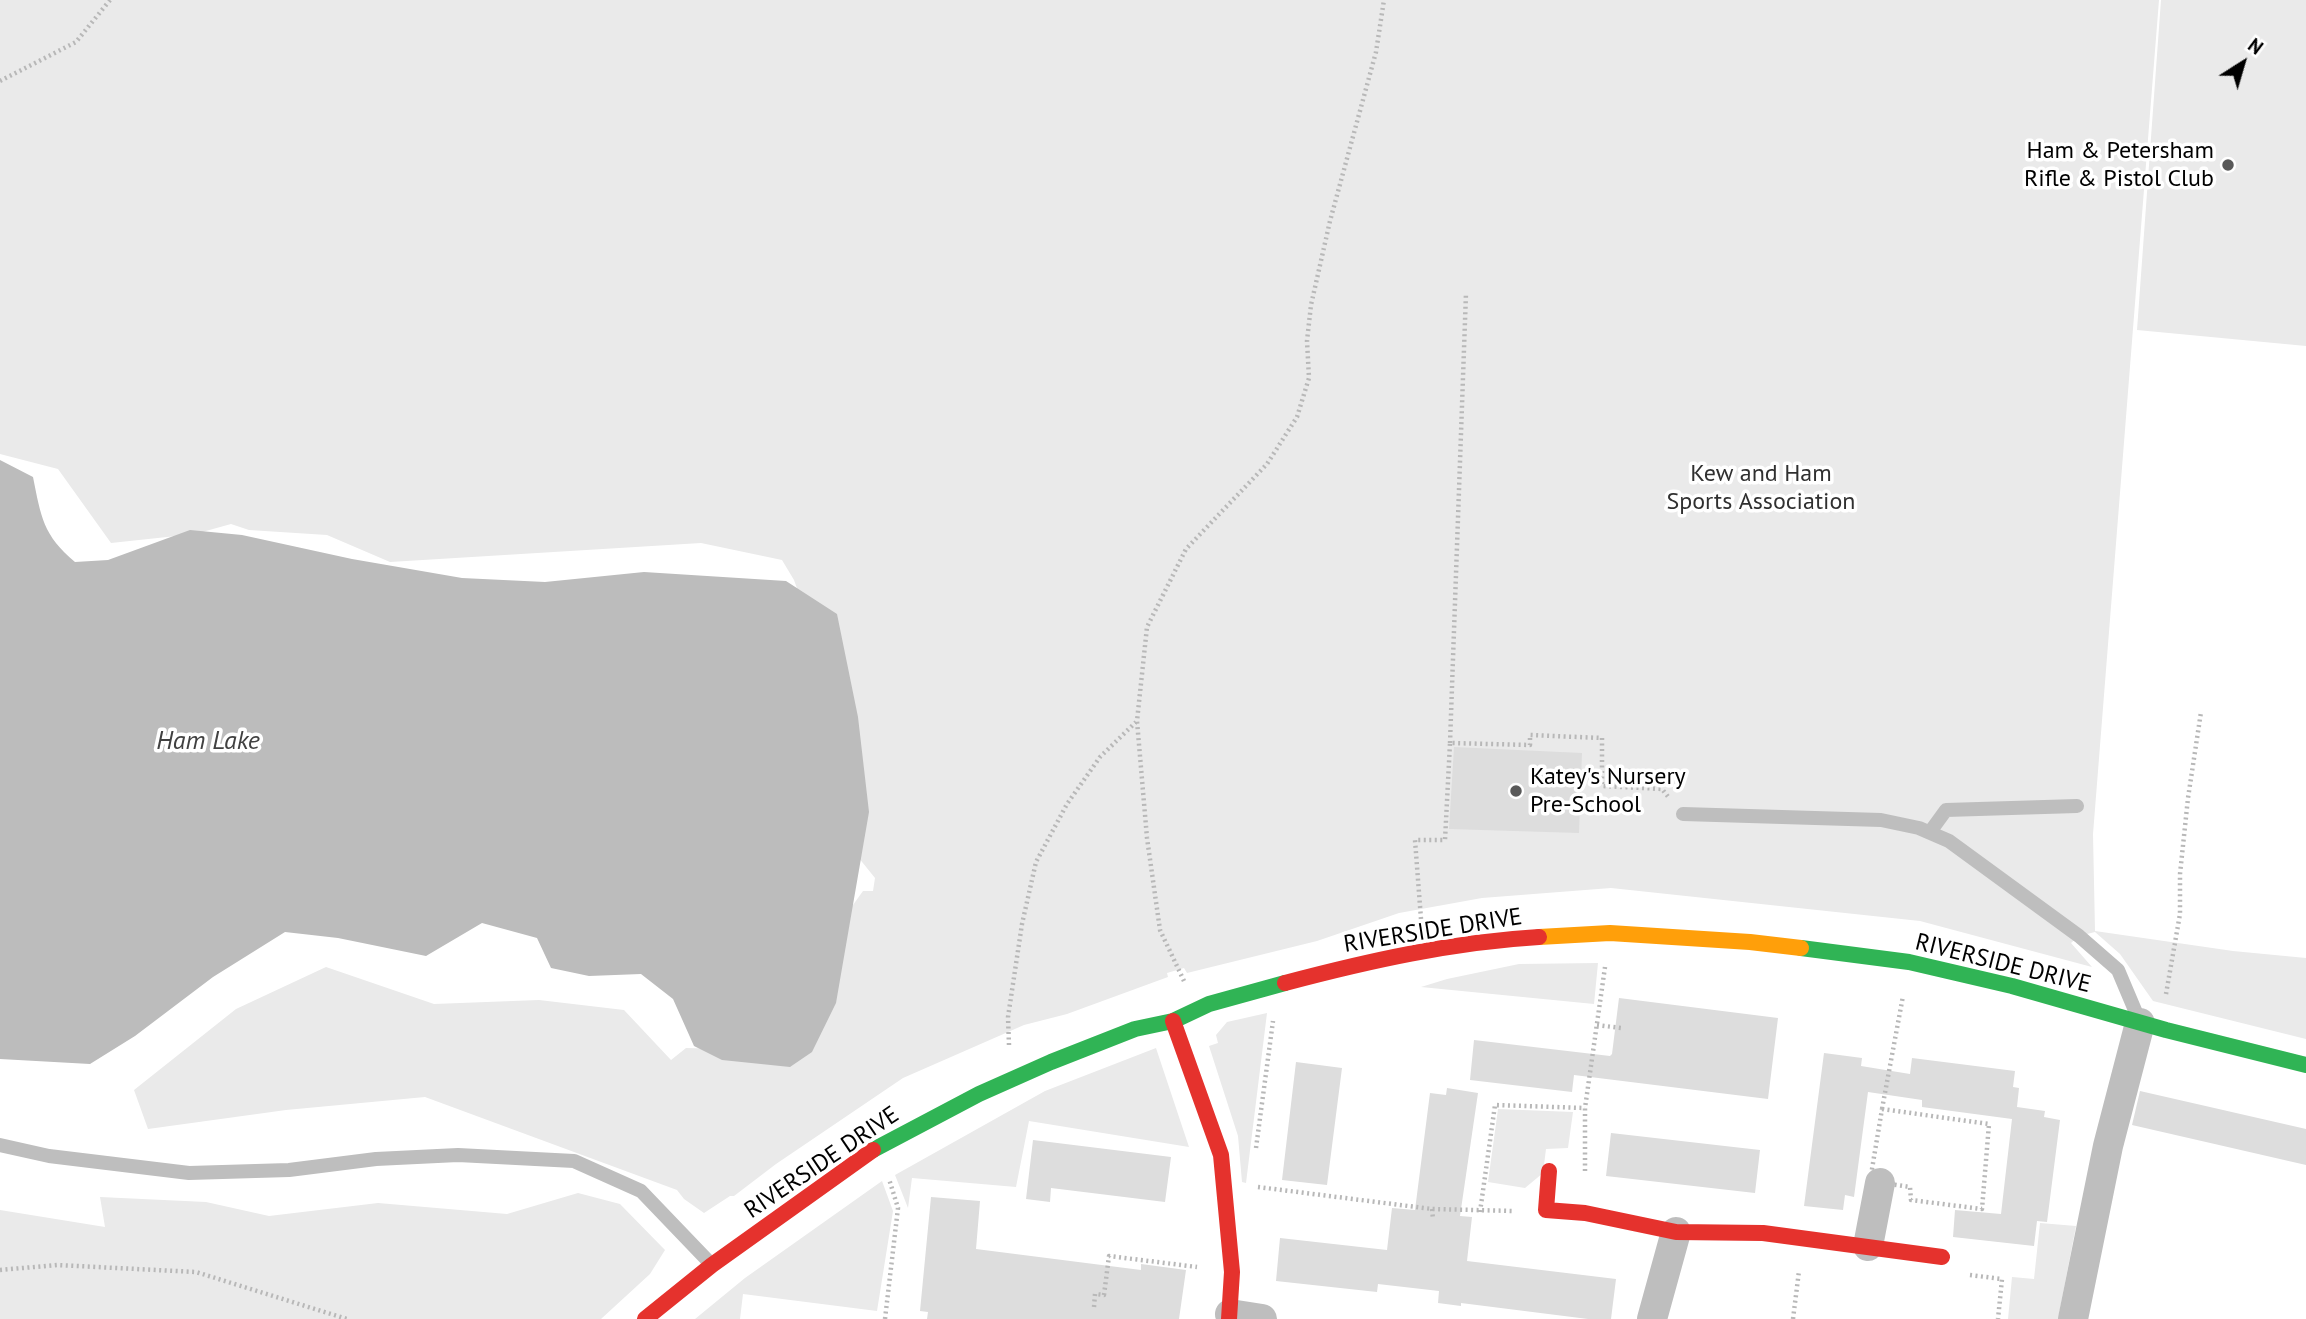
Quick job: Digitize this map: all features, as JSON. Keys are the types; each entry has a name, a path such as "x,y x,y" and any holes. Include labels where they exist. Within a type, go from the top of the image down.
{"street":[{"name":"RIVERSIDE DRIVE","path":"645,1319 712,1265 872,1151 979,1094 1135,1029 1172,1021 1209,1004 1359,963 1423,951 1522,938 1610,933 1750,942 1909,962 2012,986 2306,1065"},
{"path":"1172,1021 1221,1156 1232,1272 1230,1317 1262,1319"},
{"path":"2073,1319 2108,1146 2153,1026"},
{"path":"1549,1171 1546,1210 1586,1213 1676,1232 1763,1233 1942,1257"},
{"path":"1868,1247 1880,1183"},
{"path":"1652,1319 1676,1232"}],"lane":[{"path":"1930,832 1946,810 2077,806"},
{"path":"1683,814 1881,820 1930,832 1949,841 2079,936 2118,970 2153,1026"},
{"path":"0,1145 49,1156 189,1173 289,1170 376,1159 458,1155 574,1161 641,1191 712,1265"}],"path":[{"path":"1,80 76,41 110,0"},
{"path":"1185,984 1160,930 1147,838 1137,721 1147,627 1186,549 1267,464 1297,417 1309,378 1307,341 1311,305 1376,52 1384,0"},
{"path":"1423,951 1415,840 1445,840 1466,293"},
{"path":"2153,1026 2165,1002 2180,914 2180,874 2201,712"},
{"path":"1009,1054 1008,1017 1022,924 1036,862 1067,804 1100,757 1137,721"},
{"path":"1450,743 1530,745 1530,735 1602,738 1602,786 1662,789 1683,814"},
{"path":"1586,1213 1585,1108 1610,933"},
{"path":"1882,1109 1989,1124 1982,1209 1911,1200 1910,1187 1870,1181 1882,1109 1909,962"},
{"path":"1597,1025 1621,1028"},
{"path":"1480,1212 1495,1105 1585,1108"},
{"path":"872,1151 891,1182 898,1208 885,1319"},
{"path":"1250,1186 1432,1209 1480,1212 1546,1210"},
{"path":"1432,1209 1433,1219"},
{"path":"1793,1319 1803,1239"},
{"path":"1094,1307 1095,1294 1104,1295 1109,1256 1232,1272"},
{"path":"0,1270 57,1265 196,1272 347,1319"},
{"path":"1966,1275 2002,1279 1998,1319"}],"green space":[{"name":"Kew and Ham Sports Association","path":"0,0 2159,0 2093,834 2095,931 2233,951 2306,958 2306,1039 2153,1001 2120,954 2095,932 2079,936 2071,943 2092,967 1920,921 1611,888 1482,898 1399,913 1317,941 1187,973 1184,968 1167,973 1168,977 1067,1014 1024,1025 903,1078 776,1164 734,1196 704,1213 684,1199 677,1190 425,1097 286,1110 148,1129 134,1090 236,1009 326,967 434,1004 539,1000 624,1010 671,1060 686,1048 727,1049 840,923 863,891 873,891 875,878 850,847 837,700 794,580 782,560 701,543 390,562 327,535 249,530 231,524 195,534 111,543 58,469 0,454"},
{"name":"Ham & Petersham Rifle & Pistol Club","path":"2161,0 2306,0 2306,346 2137,330"},
{"path":"1598,963 1594,1004 1421,987 1519,964"},
{"path":"1267,1013 1246,1183 1242,1182 1238,1136 1209,1046 1218,1043 1216,1035 1227,1022"},
{"path":"1156,1048 1189,1147 1029,1121 1016,1187 912,1178 908,1208 895,1175 1045,1091"},
{"path":"1498,1109 1573,1112 1568,1148 1546,1149 1543,1173 1525,1188 1488,1182"},
{"path":"882,1181 893,1211 877,1311 743,1294 740,1319 695,1319 745,1278"},
{"path":"578,1193 620,1204 665,1250 650,1274 601,1319 0,1319 0,1210 105,1227 100,1197 206,1202 269,1216 378,1203 507,1214"},
{"path":"2040,1223 2076,1226 2058,1319 2008,1319 2012,1277 2034,1279"}],"water":[{"name":"Ham Lake","path":"0,460 33,477 45,524 56,543 75,562 108,560 190,530 242,535 352,559 462,578 545,582 644,572 786,581 837,614 858,717 869,812 836,1003 812,1052 790,1067 722,1060 694,1046 673,999 641,974 589,976 551,968 537,938 482,923 426,956 338,938 285,932 213,977 135,1036 90,1064 0,1059"}],"building":[{"name":"Katey's Nursery Pre-School","path":"1454,747 1582,753 1579,833 1449,829"},
{"path":"1619,998 1778,1018 1768,1099 1574,1075 1572,1092 1470,1080 1474,1040 1610,1056"},
{"path":"1824,1053 1862,1058 1861,1066 1910,1074 1912,1058 2015,1071 2013,1087 2019,1088 2017,1107 2045,1111 2044,1117 2060,1120 2047,1222 2037,1221 2034,1246 1953,1237 1955,1210 2001,1214 2012,1119 1922,1107 1922,1100 1868,1092 1854,1197 1845,1195 1843,1210 1804,1206"},
{"path":"1296,1062 1342,1068 1327,1185 1282,1180"},
{"path":"1447,1088 1478,1093 1460,1216 1472,1217 1467,1261 1616,1279 1611,1319 1588,1319 1461,1303 1461,1306 1438,1303 1439,1291 1378,1284 1377,1292 1276,1281 1280,1238 1387,1250 1392,1208 1415,1210 1430,1093 1446,1095"},
{"path":"2140,1091 2306,1129 2306,1165 2132,1125"},
{"path":"1611,1133 1760,1150 1755,1193 1606,1176"},
{"path":"1033,1140 1171,1157 1165,1202 1051,1188 1050,1202 1026,1199"},
{"path":"931,1197 980,1201 976,1249 1141,1270 1141,1264 1186,1270 1179,1319 927,1319 928,1312 920,1311"}],"traffic: fast":[{"path":"1801,948 1909,962 2012,986 2166,1030 2306,1065"},
{"path":"873,1150 979,1094 1051,1062 1135,1029 1173,1021 1209,1004 1285,983"}],"traffic: slow":[{"path":"1539,937 1610,933 1801,948"}],"traffic: jam":[{"path":"1285,983 1411,954 1475,943 1539,937"},
{"path":"1173,1021 1221,1155 1232,1272 1229,1319"},
{"path":"645,1319 712,1265 873,1150"},
{"path":"1549,1171 1546,1210 1585,1213 1676,1232 1763,1233 1942,1257"}],"place":[{"name":"Ham & Petersham Rifle & Pistol Club","path":"2228,165"},
{"name":"Katey's Nursery Pre-School","path":"1516,791"}]}
